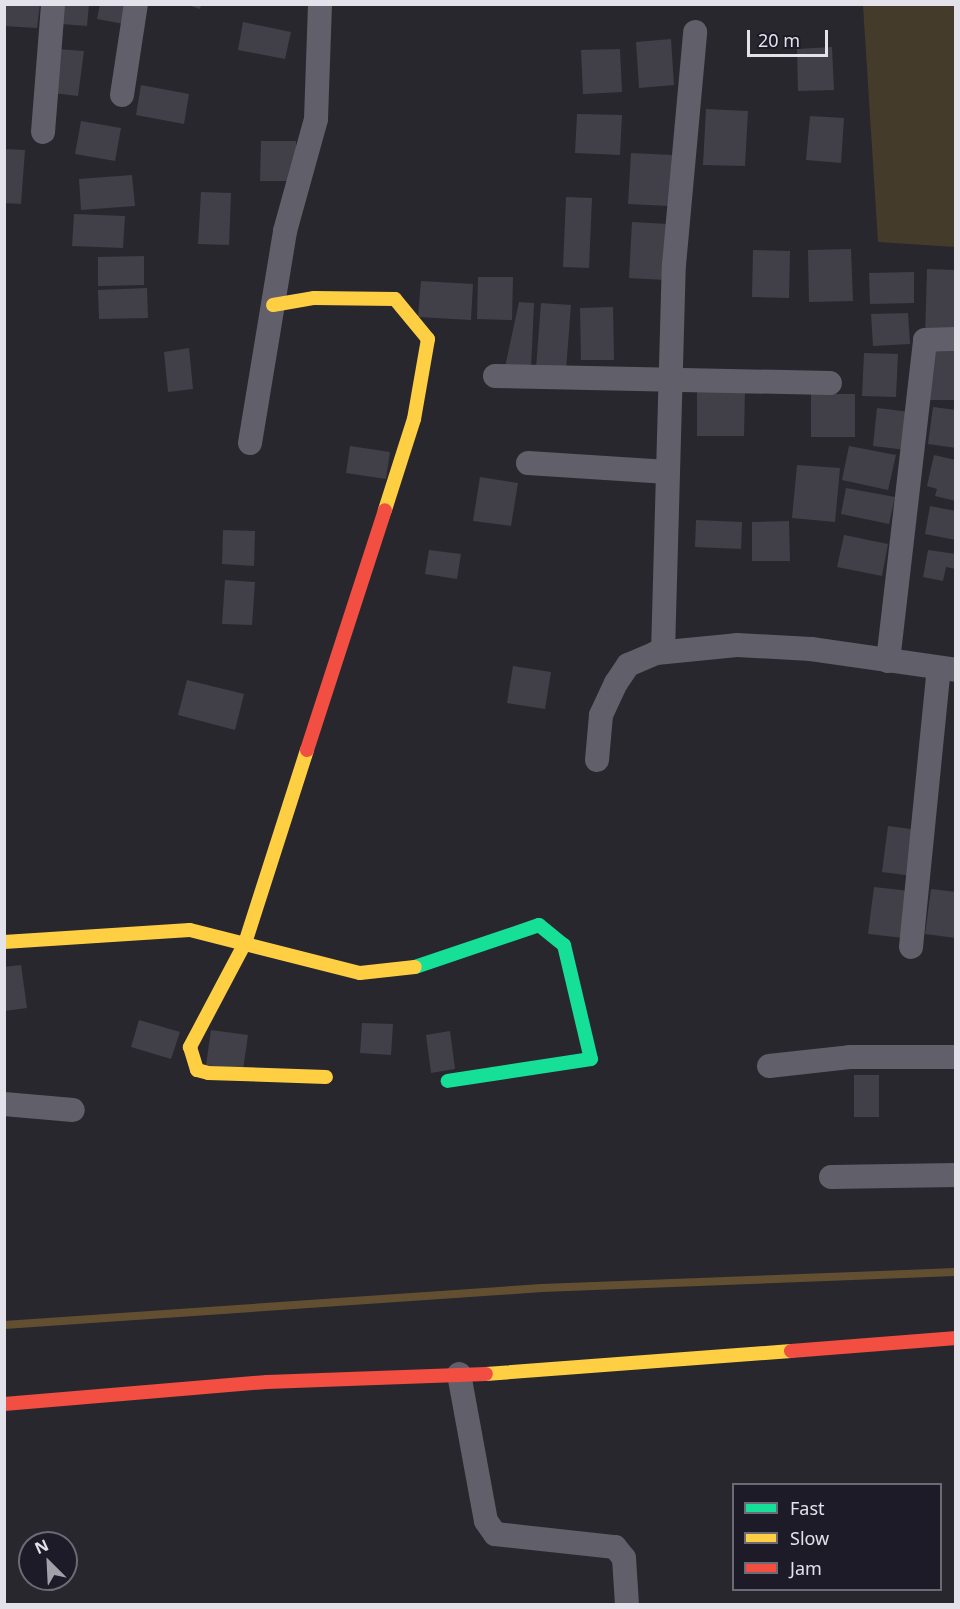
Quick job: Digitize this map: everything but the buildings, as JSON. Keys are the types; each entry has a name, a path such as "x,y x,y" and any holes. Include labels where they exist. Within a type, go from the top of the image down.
{"street":[{"path":"43,132 53,4"},
{"path":"122,95 136,4"},
{"path":"250,443 285,231 316,118 320,4"},
{"path":"663,652 674,265 695,32"},
{"path":"273,305 314,298 395,299 428,339 414,419 246,943 190,1047 190,1059 208,1073 326,1077"},
{"path":"888,661 925,340 956,339"},
{"path":"495,376 830,382"},
{"path":"528,463 668,472"},
{"path":"597,760 601,715 616,683 628,665 663,652 737,645 947,669 911,947"},
{"path":"4,942 190,930 360,973 405,970 539,925 550,929 564,945 591,1059 448,1081"},
{"path":"769,1066 850,1058 956,1057"},
{"path":"4,1104 73,1110"},
{"path":"831,1177 956,1175"},
{"path":"4,1404 267,1382 459,1374 956,1338"},
{"path":"459,1374 486,1521 495,1534 615,1546 624,1558 627,1605"}],"shaded area":[{"path":"863,5 955,5 955,247 878,242"}],"waterway":[{"path":"4,1325 542,1288 956,1272"}],"traffic: fast":[{"path":"415,967 539,925 564,945 591,1059 448,1081"}],"traffic: slow":[{"path":"273,305 314,298 395,299 428,339 414,419 385,510"},
{"path":"307,750 245,943 190,1047 197,1070 208,1073 326,1077"},
{"path":"4,942 190,930 360,973 415,967"},
{"path":"486,1374 791,1351"}],"traffic: jam":[{"path":"307,750 385,510"},
{"path":"791,1351 956,1338"},
{"path":"4,1404 267,1382 486,1374"}]}
